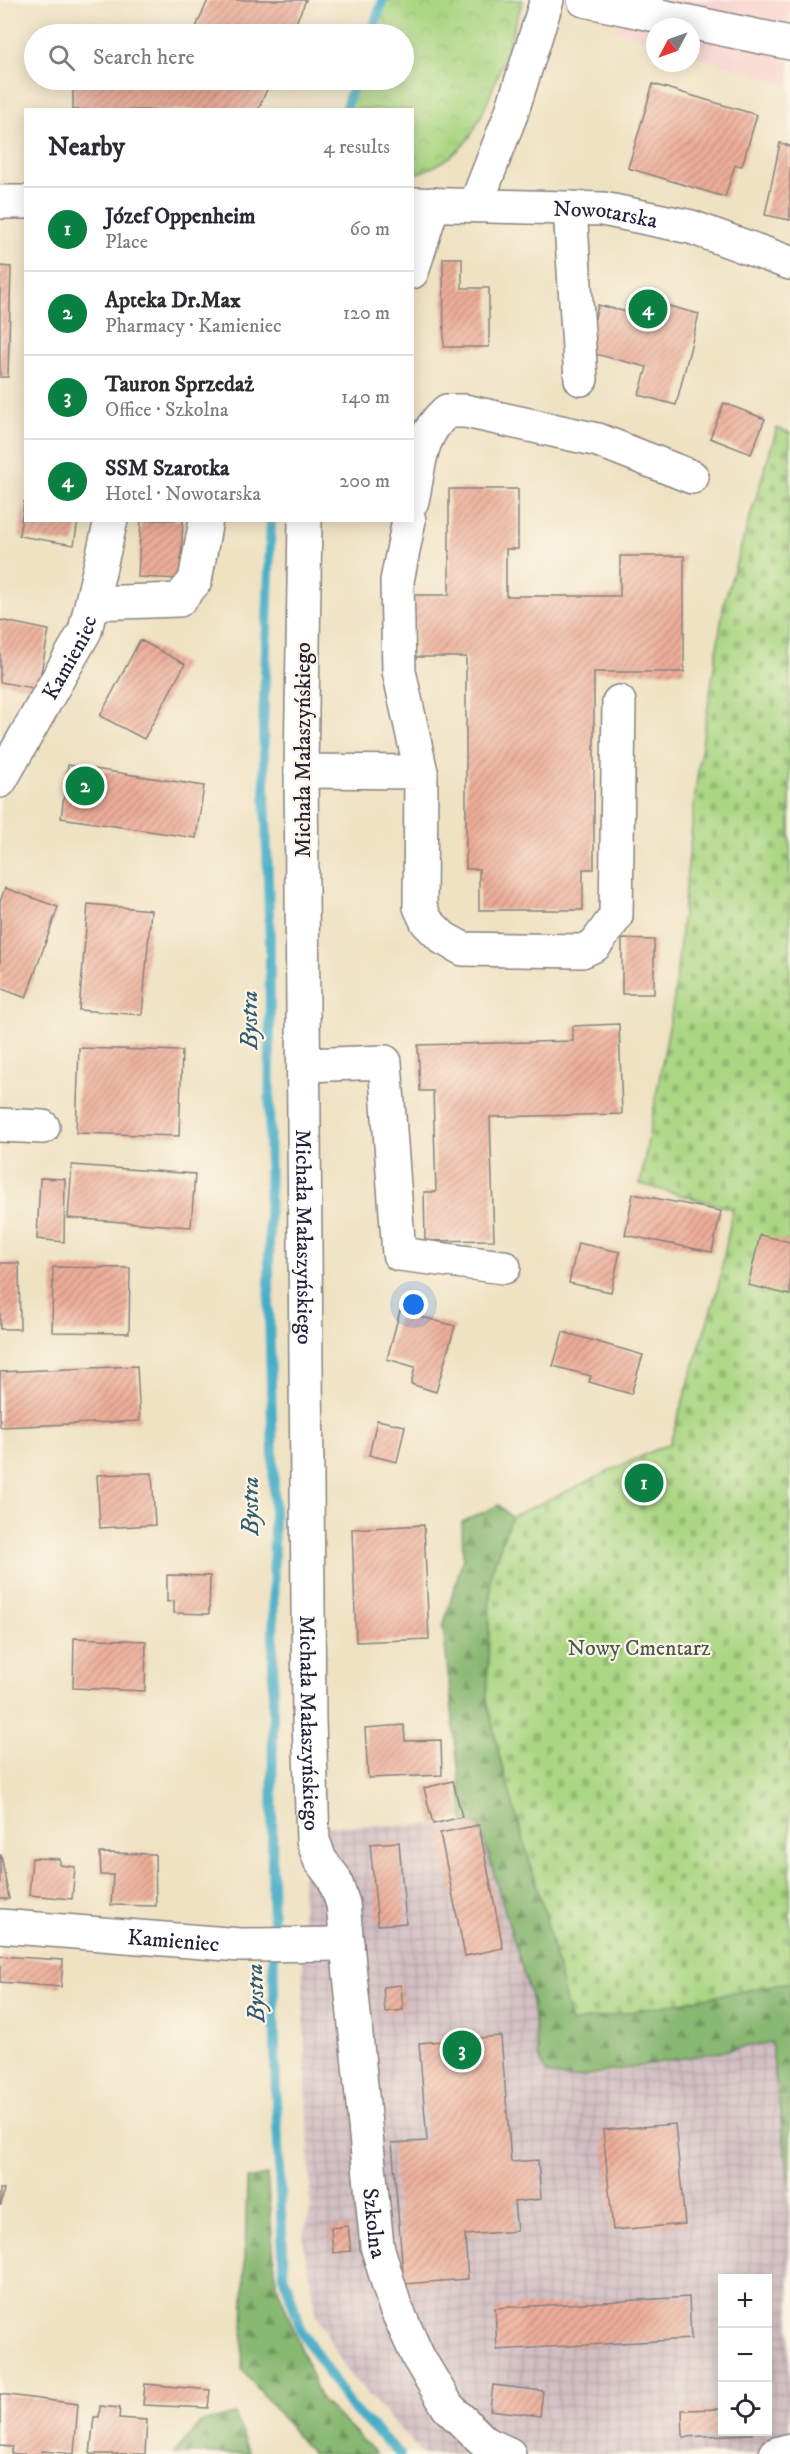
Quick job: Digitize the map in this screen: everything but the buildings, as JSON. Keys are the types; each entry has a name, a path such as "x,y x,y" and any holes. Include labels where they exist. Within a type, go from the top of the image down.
{"street":[{"path":"477,204 511,114 547,0"},
{"path":"584,0 790,43"},
{"path":"0,202 24,202"},
{"path":"414,260 423,204"},
{"name":"Nowotarska","path":"423,204 603,209 691,227 790,263"},
{"path":"570,208 581,379"},
{"path":"414,491 425,438 433,424 447,411 465,411 598,440 692,477"},
{"name":"Kamieniec","path":"0,781 85,631 111,522"},
{"path":"92,603 179,600 195,581 206,522"},
{"name":"Michała Małaszyńskiego","path":"305,522 302,771 309,1721 313,1840 320,1860 334,1878 343,1905 347,1944"},
{"path":"409,522 397,581 399,671 421,772 420,907 427,922 443,938 463,949 582,951 595,945 616,915 619,702"},
{"path":"302,771 421,772"},
{"path":"304,1065 385,1062 399,1254 504,1267"},
{"path":"0,1125 43,1127"},
{"name":"Kamieniec","path":"0,1926 240,1945 347,1944"},
{"name":"Szkolna","path":"347,1944 377,2246 395,2306 418,2357 448,2407 485,2444 509,2454"},
{"path":"776,2454 790,2450"}],"shaded area":[{"path":"627,0 790,0 790,86 700,57 700,18 646,18 646,39 616,30"},
{"path":"479,1824 532,2001 538,2055 591,2077 771,2042 790,2190 790,2454 423,2454 353,2378 336,2353 316,2312 303,2239 311,2207 302,1956 302,1826"}],"green space":[{"path":"383,0 523,0 490,95 474,131 460,149 448,158 436,166 414,174 414,108 345,108 352,90 414,90 414,24 375,24"},
{"name":"Nowy Cmentarz","path":"777,428 790,433 790,1982 571,2023 545,1914 499,1755 487,1698 491,1573 511,1517 670,1443 718,1287 733,1209 640,1184 674,999 697,777 724,603"},
{"path":"499,1505 511,1517 491,1573 487,1698 499,1755 545,1914 571,2023 790,1982 790,2190 771,2042 569,2079 547,2074 538,2055 532,2001 479,1824 464,1823 443,1627 463,1558 462,1522"},
{"path":"267,2175 276,2283 321,2400 377,2454 312,2454 242,2369 247,2179"},
{"path":"235,2414 250,2454 174,2454 200,2423"}],"waterway":[{"name":"Bystra","path":"375,24 383,0"},
{"name":"Bystra","path":"346,108 352,90"},
{"name":"Bystra","path":"271,522 263,727 270,943 269,1310 274,1497 272,1880 276,2099 284,2276 302,2332 350,2406 400,2454"}],"place":[{"name":"SSM Szarotka","path":"648,309"},
{"name":"Apteka Dr.Max","path":"85,786"},
{"name":"Józef Oppenheim","path":"644,1483"},
{"name":"Tauron Sprzedaż","path":"462,2050"}]}
